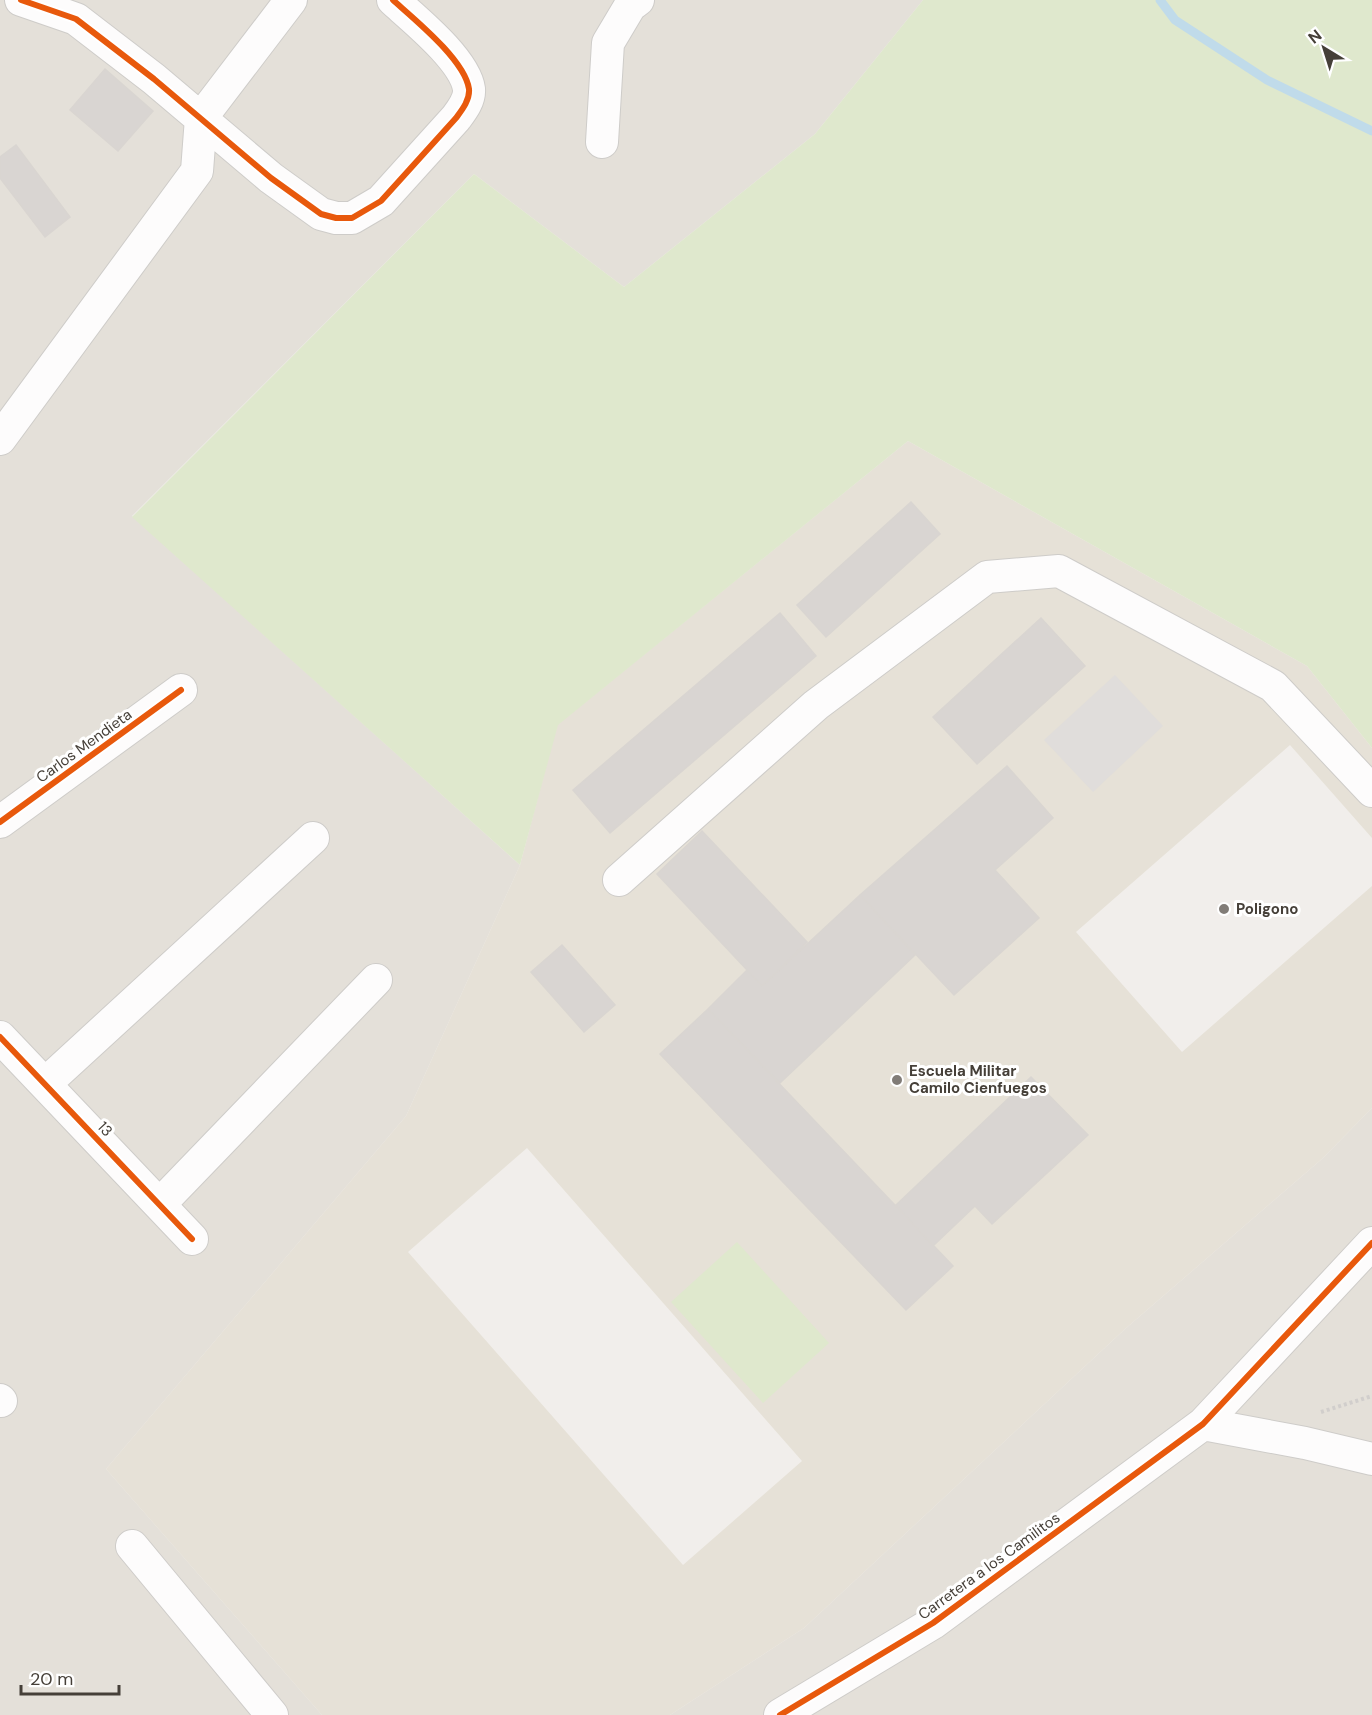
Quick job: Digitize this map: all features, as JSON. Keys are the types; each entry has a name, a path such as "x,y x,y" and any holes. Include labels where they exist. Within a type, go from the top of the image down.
{"street":[{"path":"21,0 76,19 201,118 271,178 321,214 336,218 352,218 381,201 466,104 469,90 465,75 453,57 393,0"},
{"path":"0,439 197,171 201,118 291,0"},
{"path":"602,142 608,43 630,6 638,0"},
{"path":"619,880 816,705 987,577 1059,571 1273,686 1372,791"},
{"name":"Carlos Mendieta","path":"0,822 181,690"},
{"path":"46,1083 313,838"},
{"path":"160,1204 376,980"},
{"name":"13","path":"0,1037 192,1239"},
{"name":"Carretera a los Camilitos","path":"780,1715 933,1623 1203,1424 1372,1243"},
{"path":"1203,1424 1305,1443 1372,1459"},
{"path":"132,1546 272,1715"}],"shaded area":[{"path":"0,0 923,0 815,134 624,287 474,174 132,516 520,865 406,1116 106,1469 322,1715 0,1715"},
{"name":"Escuela Militar Camilo Cienfuegos","path":"908,441 1307,666 1372,748 1372,838 1290,745 1076,932 1182,1052 1372,886 1372,1108 1323,1158 1125,1329 804,1628 670,1715 322,1715 106,1469 406,1116 520,865 557,725","holes":["527,1148 802,1461 683,1565 408,1252"]},
{"path":"1115,675 1163,726 1093,792 1044,740"},
{"path":"1372,1108 1372,1715 670,1715 804,1628 1125,1329 1323,1158"}],"green space":[{"path":"923,0 1372,0 1372,748 1307,666 908,441 558,725 520,865 132,517 474,174 624,287 815,134"},
{"path":"737,1242 829,1343 763,1403 671,1302"}],"building":[{"path":"105,69 153,111 118,151 70,110"},
{"path":"16,145 70,217 45,237 0,178 0,157"},
{"path":"911,502 940,534 826,637 797,605"},
{"path":"780,613 816,656 610,833 573,790"},
{"path":"1041,618 1085,666 977,764 933,717"},
{"path":"1007,766 1053,818 995,870 1039,918 954,995 860,895"},
{"path":"702,831 807,942 762,986 657,874"},
{"path":"860,895 915,955 780,1083 708,1009 747,970 762,986"},
{"path":"562,945 615,1005 584,1032 531,972"},
{"path":"708,1009 953,1266 906,1310 660,1054"},
{"path":"1031,1077 1088,1135 992,1224 975,1206 933,1246 896,1205"}],"waterway":[{"path":"1160,0 1175,20 1267,80 1372,131"}],"cycle path":[{"path":"21,0 76,19 154,79 271,178 321,214 336,218 352,218 381,201 456,118 468,97 469,89 465,78 449,53 393,0"},
{"path":"0,822 181,690"},
{"path":"0,1037 192,1239"},
{"path":"780,1715 933,1623 1203,1424 1372,1243"}],"place":[{"name":"Poligono","path":"1224,909"},
{"name":"Escuela Militar Camilo Cienfuegos","path":"897,1080"}]}
